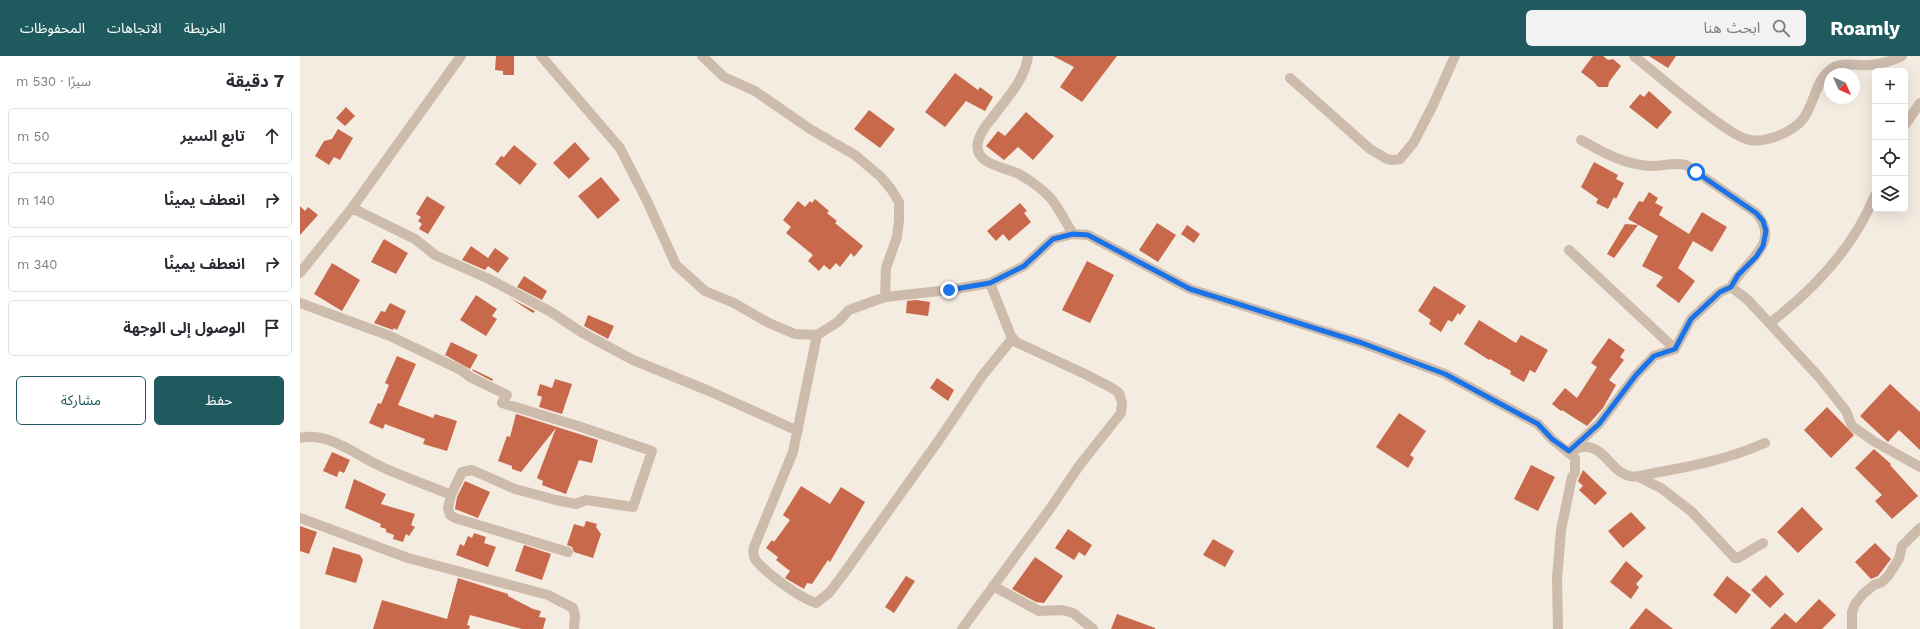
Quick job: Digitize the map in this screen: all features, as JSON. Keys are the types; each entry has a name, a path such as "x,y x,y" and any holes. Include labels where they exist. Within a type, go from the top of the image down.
{"street":[{"path":"300,273 352,208 461,56"},
{"path":"541,56 620,148 647,201 676,264 705,291 734,303 768,323 795,334 816,335 838,322 849,310 885,297 949,290 990,283 1024,266 1053,239 1073,234 1088,235 1190,289 1362,343 1445,374 1538,424 1552,439 1569,451 1575,458 1575,473 1572,477 1562,530 1557,579 1558,629"},
{"path":"702,56 724,76 755,91 810,129 855,155 881,177 891,189 899,202 899,220 897,237 886,268 885,297"},
{"path":"1028,56 1027,68 1022,78 983,129 978,142 978,153 985,161 1020,175 1037,187 1052,200 1073,234"},
{"path":"1290,78 1370,149 1387,159 1393,160 1403,156 1414,142 1433,105 1455,56"},
{"path":"1634,56 1695,106 1728,130 1747,140 1780,136 1793,130 1804,118 1824,75 1835,67 1869,65 1893,60 1902,56"},
{"path":"1908,121 1920,103"},
{"path":"1569,451 1599,424 1636,375 1654,356 1675,349 1691,319 1720,292 1731,287 1738,275 1756,257 1763,246 1766,231 1763,221 1756,213 1686,165 1678,163 1653,166 1621,161 1581,140"},
{"path":"1770,323 1797,302 1824,274 1849,242 1863,220 1872,201"},
{"path":"352,208 410,236 435,255 489,279 551,312 581,332 633,360 709,391 798,431"},
{"path":"1569,250 1675,349"},
{"path":"962,629 1052,506 1078,466 1121,413 1122,403 1119,393 1112,388 1023,346 1012,339 990,283"},
{"path":"1731,287 1742,294 1819,377 1846,411 1852,426 1874,442 1920,467"},
{"path":"300,303 390,336 461,370 470,377 507,395 502,403 652,450 633,507 586,500 576,504 556,500 515,488 472,470 462,472 458,478 448,508 450,515 455,518 568,552"},
{"path":"816,335 798,431 785,473 753,552 754,558 770,573 797,594 816,603 829,593 939,440 982,376 1012,339"},
{"path":"300,438 310,435 338,444 380,466 452,495"},
{"path":"1569,451 1582,447 1594,448 1622,473 1629,476 1639,477 1691,467 1737,455 1765,443"},
{"path":"1639,477 1661,488 1692,512 1735,558 1738,558 1763,542"},
{"path":"300,518 408,558 548,595 573,608 575,616 574,629"},
{"path":"1852,629 1852,612 1856,604 1863,594 1874,585 1882,582 1896,566 1902,546 1920,528"},
{"path":"993,586 1039,611 1062,610 1073,613 1093,629"}],"building":[{"path":"496,56 514,56 514,75 503,75 503,71 495,70"},
{"path":"1053,56 1117,56 1082,102 1060,87 1074,67"},
{"path":"1593,56 1603,56 1608,60 1613,59 1621,66 1609,82 1608,87 1598,87 1581,72"},
{"path":"1649,56 1676,56 1668,68"},
{"path":"955,73 978,90 980,87 993,97 985,111 966,101 945,127 925,112"},
{"path":"1649,91 1672,112 1657,129 1629,107 1640,94 1644,97"},
{"path":"346,107 355,116 345,126 336,118"},
{"path":"869,110 895,129 880,148 854,129"},
{"path":"1026,112 1054,136 1033,160 1018,147 1004,160 986,146 998,131 1005,136"},
{"path":"338,129 353,138 340,160 334,157 329,165 315,156 324,141 332,139"},
{"path":"575,142 590,159 569,179 553,163"},
{"path":"514,145 537,164 520,185 495,164 501,156 504,157"},
{"path":"1594,162 1618,175 1616,179 1624,183 1616,199 1614,197 1608,209 1596,203 1598,199 1581,187"},
{"path":"601,177 620,200 598,219 578,196"},
{"path":"1649,192 1658,198 1655,203 1663,207 1659,215 1689,234 1702,212 1727,227 1712,252 1693,241 1678,268 1695,281 1679,303 1656,286 1663,277 1642,266 1658,236 1628,219 1639,201 1643,202"},
{"path":"427,196 445,207 428,234 419,229 422,224 418,221 421,217 416,214"},
{"path":"815,199 829,211 827,213 837,221 835,223 863,246 854,257 851,253 840,267 836,263 830,270 824,265 819,271 808,261 813,255 786,233 791,227 783,220 798,201 805,207 810,201 812,203"},
{"path":"1020,203 1027,211 1024,213 1031,222 1009,241 1003,234 996,241 987,231"},
{"path":"300,206 305,211 308,207 318,215 300,235"},
{"path":"1157,223 1176,235 1158,262 1139,250"},
{"path":"1625,224 1638,225 1614,258 1607,254"},
{"path":"1187,225 1200,234 1194,243 1181,234"},
{"path":"384,239 408,253 396,274 371,262"},
{"path":"471,246 488,258 495,248 509,258 498,273 488,266 485,270 462,260"},
{"path":"1087,261 1114,275 1090,323 1062,310"},
{"path":"332,263 360,280 342,311 314,294"},
{"path":"524,276 547,291 542,300 517,287"},
{"path":"1434,286 1466,306 1460,315 1458,313 1452,322 1448,320 1441,332 1429,324 1431,320 1418,311"},
{"path":"476,295 497,309 492,316 497,319 486,336 460,320"},
{"path":"510,298 535,311 533,313"},
{"path":"916,300 930,302 928,316 906,313 907,301"},
{"path":"390,303 406,311 397,330 374,323 381,311 385,312"},
{"path":"588,315 614,326 608,339 584,326"},
{"path":"1479,320 1516,343 1521,335 1548,350 1535,373 1530,370 1524,382 1510,374 1511,371 1490,359 1489,360 1464,344"},
{"path":"1609,338 1625,350 1620,357 1624,360 1609,380 1616,385 1603,408 1587,426 1552,404 1565,388 1577,398 1597,367 1591,363"},
{"path":"451,342 478,355 470,369 445,355"},
{"path":"397,356 416,364 398,405 433,418 435,414 457,421 447,451 423,444 425,439 385,424 383,429 369,423 378,403 381,404 389,385 385,383"},
{"path":"472,369 493,379 492,381 473,371"},
{"path":"937,378 954,390 948,401 930,388"},
{"path":"555,379 572,384 562,414 539,407 542,397 537,395 540,384 552,388"},
{"path":"1890,384 1920,412 1920,450 1899,430 1888,442 1860,416"},
{"path":"1827,407 1854,435 1831,458 1804,430"},
{"path":"1399,413 1426,431 1410,455 1414,458 1408,468 1376,447"},
{"path":"516,414 598,440 592,463 579,460 566,494 542,485 543,481 537,478 556,428 521,472 512,469 512,466 498,461 507,436 510,437"},
{"path":"1874,449 1891,464 1890,465 1918,496 1892,519 1875,501 1882,495 1855,468"},
{"path":"332,452 350,460 344,473 339,471 337,477 323,471"},
{"path":"1531,465 1555,477 1538,511 1514,499"},
{"path":"1583,470 1607,493 1595,505 1579,490 1583,486 1578,481"},
{"path":"354,479 386,494 381,504 415,514 411,525 415,527 409,536 406,534 403,542 393,539 394,535 386,532 386,529 380,527 381,524 345,508"},
{"path":"465,481 490,492 478,518 455,509 457,497"},
{"path":"801,486 830,504 841,487 865,502 830,562 828,560 812,584 807,583 804,589 785,578 790,571 776,560 778,557 766,548 772,540 774,542 790,520 783,515"},
{"path":"1802,507 1823,529 1798,553 1777,532"},
{"path":"1631,512 1646,528 1623,548 1608,531"},
{"path":"586,521 597,524 596,527 601,534 593,558 574,552 572,547 567,545 574,524 584,527"},
{"path":"300,526 317,532 309,554 300,551"},
{"path":"1068,529 1092,545 1085,556 1079,552 1074,560 1055,548"},
{"path":"474,533 486,537 484,543 496,547 488,567 456,555 460,544 464,546 468,536 472,538"},
{"path":"1213,539 1234,551 1225,567 1203,555"},
{"path":"1875,543 1891,559 1878,576 1871,579 1855,562"},
{"path":"524,545 551,554 542,580 515,571"},
{"path":"333,547 360,555 363,560 356,583 325,574"},
{"path":"1035,557 1063,576 1044,603 1036,602 1012,589"},
{"path":"1626,561 1643,576 1636,584 1639,587 1631,599 1610,582"},
{"path":"1766,575 1784,594 1770,608 1751,590"},
{"path":"906,576 915,581 894,613 885,607"},
{"path":"1727,576 1751,595 1736,614 1713,595"},
{"path":"458,578 508,594 508,596 533,609 541,611 539,617 546,618 543,629 522,629 470,615 467,625 470,626 469,629 373,629 382,600 447,619"},
{"path":"1819,599 1836,615 1822,629 1770,629 1785,613 1796,623"},
{"path":"1646,608 1673,629 1629,629"},
{"path":"1117,614 1155,628 1155,629 1111,629"}],"route":[{"path":"949,290 990,283 1024,266 1053,239 1073,234 1088,235 1138,263 1190,289 1362,343 1445,374 1538,424 1552,439 1569,451 1599,424 1636,375 1654,356 1675,349 1691,319 1720,292 1731,287 1738,275 1756,257 1763,246 1766,231 1763,221 1756,213 1696,172"}]}
